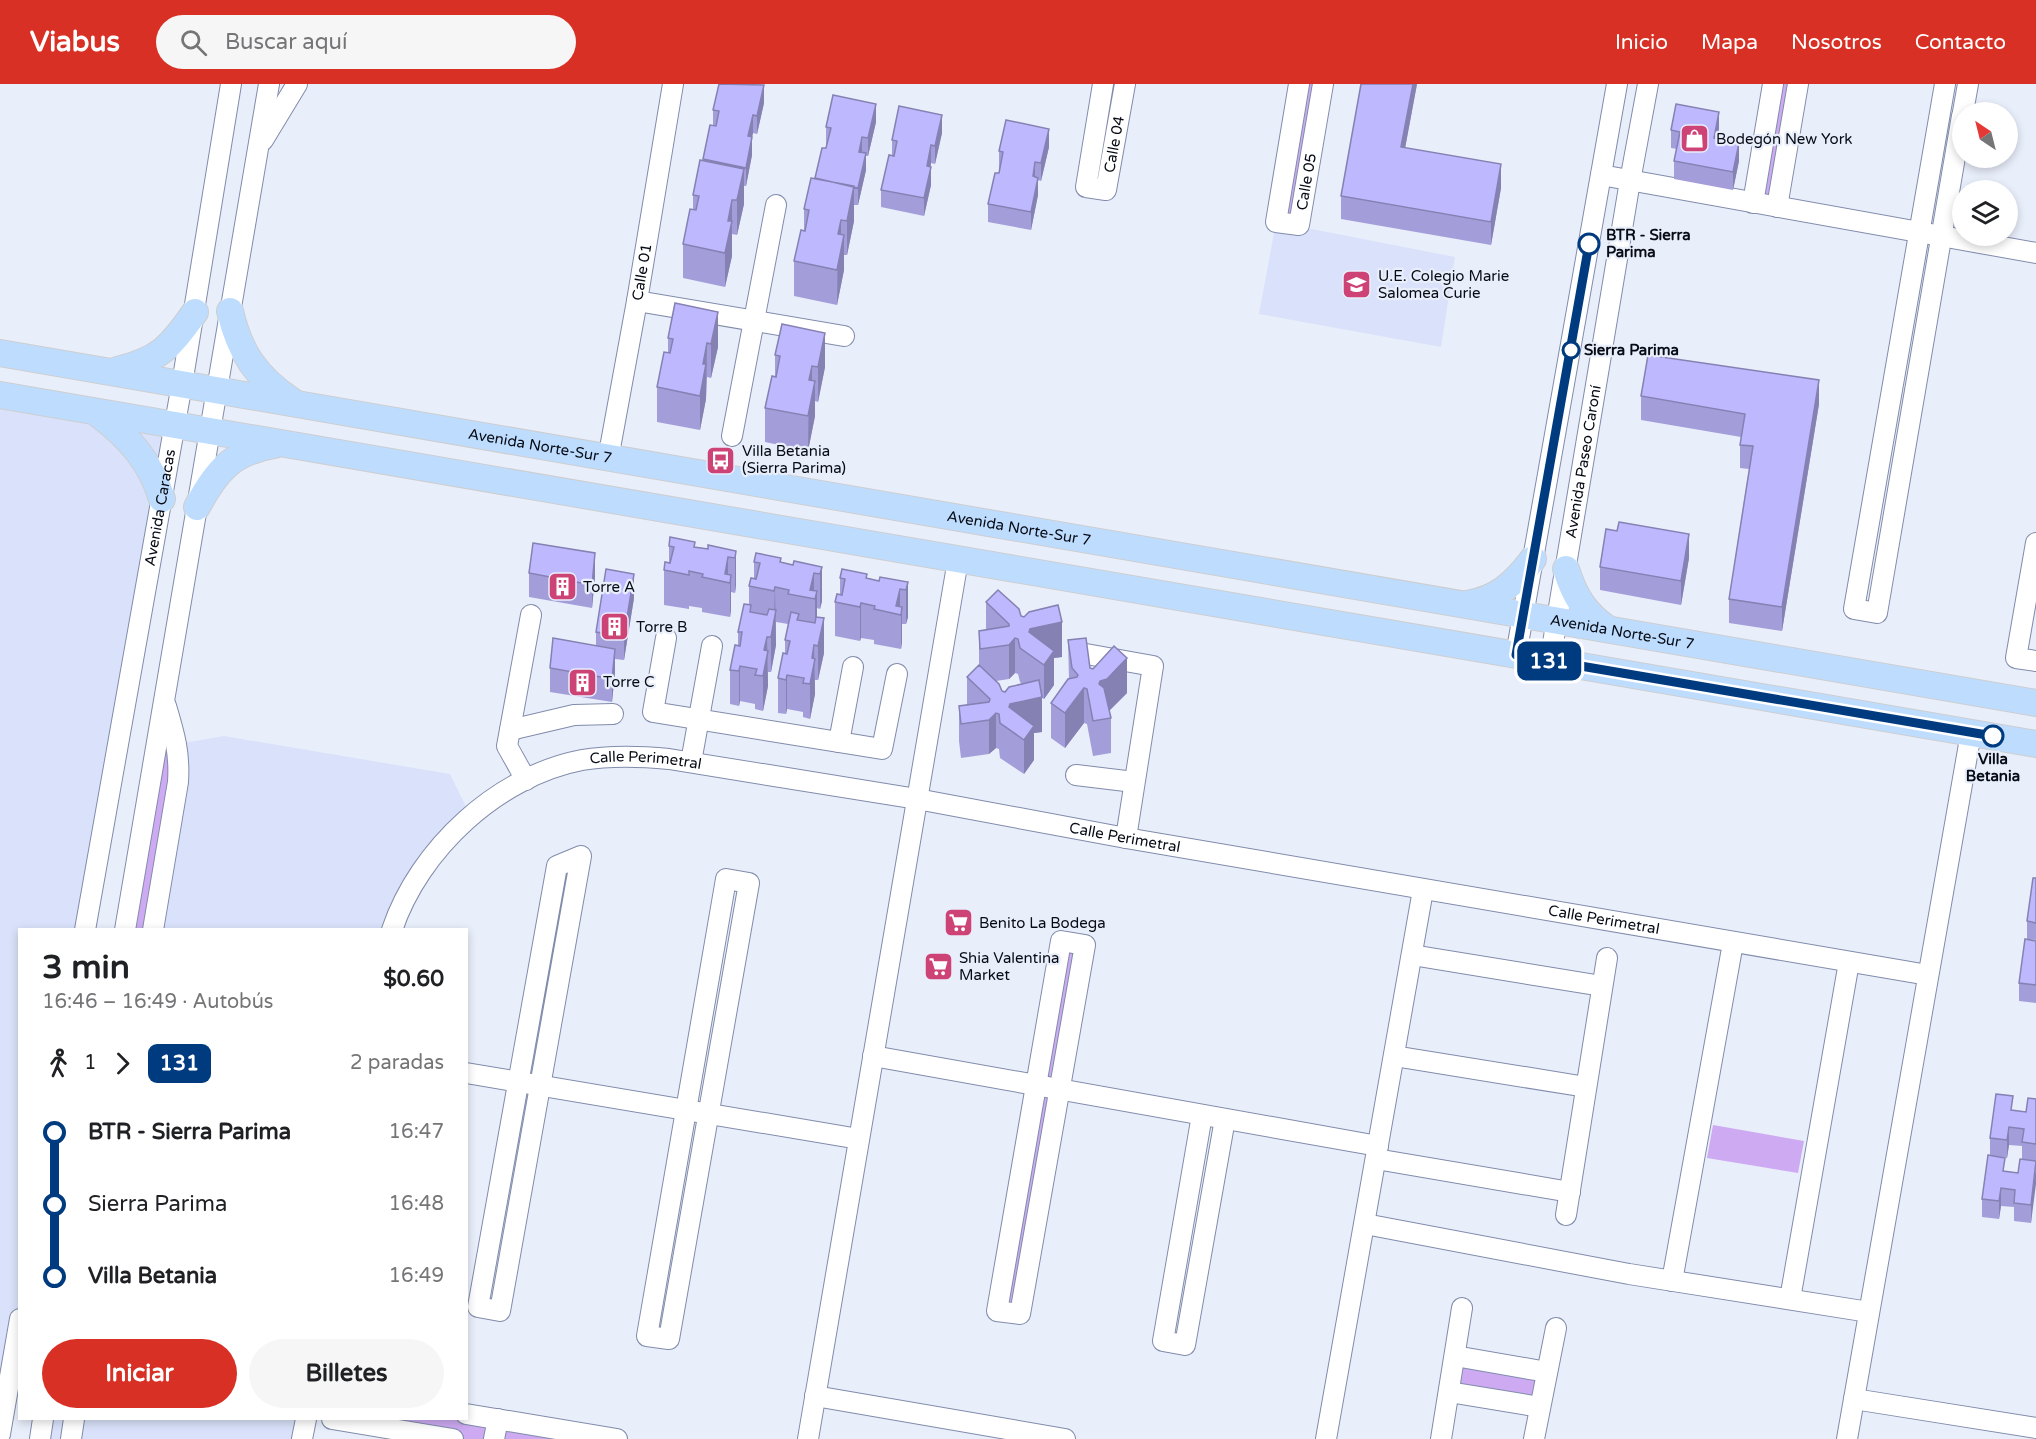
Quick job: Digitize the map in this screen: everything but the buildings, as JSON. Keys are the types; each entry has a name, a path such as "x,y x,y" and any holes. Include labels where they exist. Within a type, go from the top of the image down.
{"main road":[{"path":"230,311 241,348 252,364 270,385 297,404"},
{"path":"110,372 137,365 158,356 172,343 195,312"},
{"name":"Avenida Norte-Sur 7","path":"0,353 2036,703"},
{"path":"0,395 2036,744"},
{"path":"96,412 118,429 146,461 156,479 162,499"},
{"path":"196,507 211,480 224,467 241,455 261,447 282,443"},
{"path":"1460,605 1492,598 1508,588 1533,559"},
{"path":"1566,569 1571,586 1583,607 1609,630"}],"street":[{"name":"Avenida Caracas","path":"85,928 195,312 231,84"},
{"path":"125,928 269,84"},
{"path":"258,147 297,84"},
{"name":"Calle 01","path":"608,459 673,84"},
{"name":"Calle 04","path":"1103,84 1086,187 1106,190 1125,84"},
{"name":"Calle 05","path":"1299,84 1276,222 1299,225 1323,84"},
{"path":"1516,655 1617,84"},
{"name":"Avenida Paseo Caroní","path":"1550,661 1648,84"},
{"path":"1753,203 1773,84"},
{"path":"1777,207 1798,84"},
{"path":"1945,84 1854,609 1877,614 1953,168"},
{"path":"1964,102 1968,84"},
{"path":"1601,175 2036,253"},
{"path":"732,436 776,205"},
{"path":"637,301 844,336"},
{"path":"2036,543 2016,658 2036,661"},
{"path":"808,1439 958,560"},
{"path":"526,780 507,746 531,615"},
{"path":"666,638 653,712 882,749 897,674"},
{"path":"691,762 712,646"},
{"path":"1086,654 1153,666 1126,838"},
{"path":"839,742 853,667"},
{"path":"153,928 179,762 178,744 164,700"},
{"path":"510,730 574,716 613,714"},
{"path":"1847,1439 1971,733"},
{"name":"Calle Perimetral","path":"393,928 407,896 441,846 459,827 510,788 558,766 609,756 637,756 691,762 917,800 1423,890 1928,975"},
{"path":"1076,775 1134,782"},
{"path":"580,856 501,1311 478,1307 518,1082 556,866 580,856"},
{"path":"726,879 748,883 669,1339 647,1336 686,1110 726,879"},
{"path":"1326,1439 1423,890"},
{"path":"1060,941 1085,945 1059,1089 1020,1314 997,1311 1060,941"},
{"path":"1672,1281 1733,943"},
{"path":"1412,955 1602,986"},
{"path":"1566,1215 1607,958"},
{"path":"1790,1299 1849,962"},
{"path":"873,1056 1225,1119 1570,1192"},
{"path":"1394,1056 1586,1087"},
{"path":"468,1073 859,1139"},
{"path":"1202,1115 1163,1341 1185,1345 1225,1119"},
{"path":"1365,1224 1672,1281 1869,1312"},
{"path":"1441,1439 1462,1308"},
{"path":"1534,1439 1556,1328"},
{"path":"0,1434 18,1330"},
{"path":"1455,1356 1547,1372"},
{"path":"1449,1392 1540,1407"},
{"path":"815,1396 1003,1433 1065,1439"},
{"path":"1854,1399 2036,1428"},
{"path":"468,1414 617,1439"},
{"path":"494,1439 498,1419"},
{"path":"40,1439 43,1420"},
{"path":"70,1439 74,1420"},
{"path":"302,1439 306,1420"},
{"path":"338,1420 453,1439"}],"shaded area":[{"path":"1299,84 1323,84 1299,225 1276,222"},
{"path":"1773,84 1798,84 1777,207 1753,203"},
{"name":"U.E. Colegio Marie Salomea Curie","path":"1276,222 1455,257 1441,347 1259,314"},
{"path":"0,395 175,425 85,928 18,928 18,1330 0,1434"},
{"path":"164,700 178,744 153,928 125,928"},
{"path":"224,736 450,774 471,817 393,928 126,928 178,744"},
{"path":"1061,941 1085,945 1020,1314 997,1311"},
{"path":"1713,1125 1804,1141 1798,1173 1707,1158"},
{"path":"1455,1356 1547,1372 1540,1407 1449,1392"},
{"path":"468,1419 617,1439 453,1439 338,1420"},
{"path":"43,1420 306,1420 302,1439 40,1439"}],"bus line":[{"name":"131","path":"1589,244 1516,655 1993,736"}],"place":[{"name":"Bodegón New York","path":"1695,139"},
{"name":"BTR - Sierra Parima","path":"1589,244"},
{"name":"U.E. Colegio Marie Salomea Curie","path":"1357,285"},
{"name":"Sierra Parima","path":"1571,350"},
{"name":"Villa Betania (Sierra Parima)","path":"721,460"},
{"name":"Torre A","path":"562,587"},
{"name":"Torre B","path":"615,627"},
{"name":"Torre C","path":"582,682"},
{"name":"Villa Betania","path":"1993,736"},
{"name":"Benito La Bodega","path":"958,923"},
{"name":"Shia Valentina Market","path":"938,967"}]}
